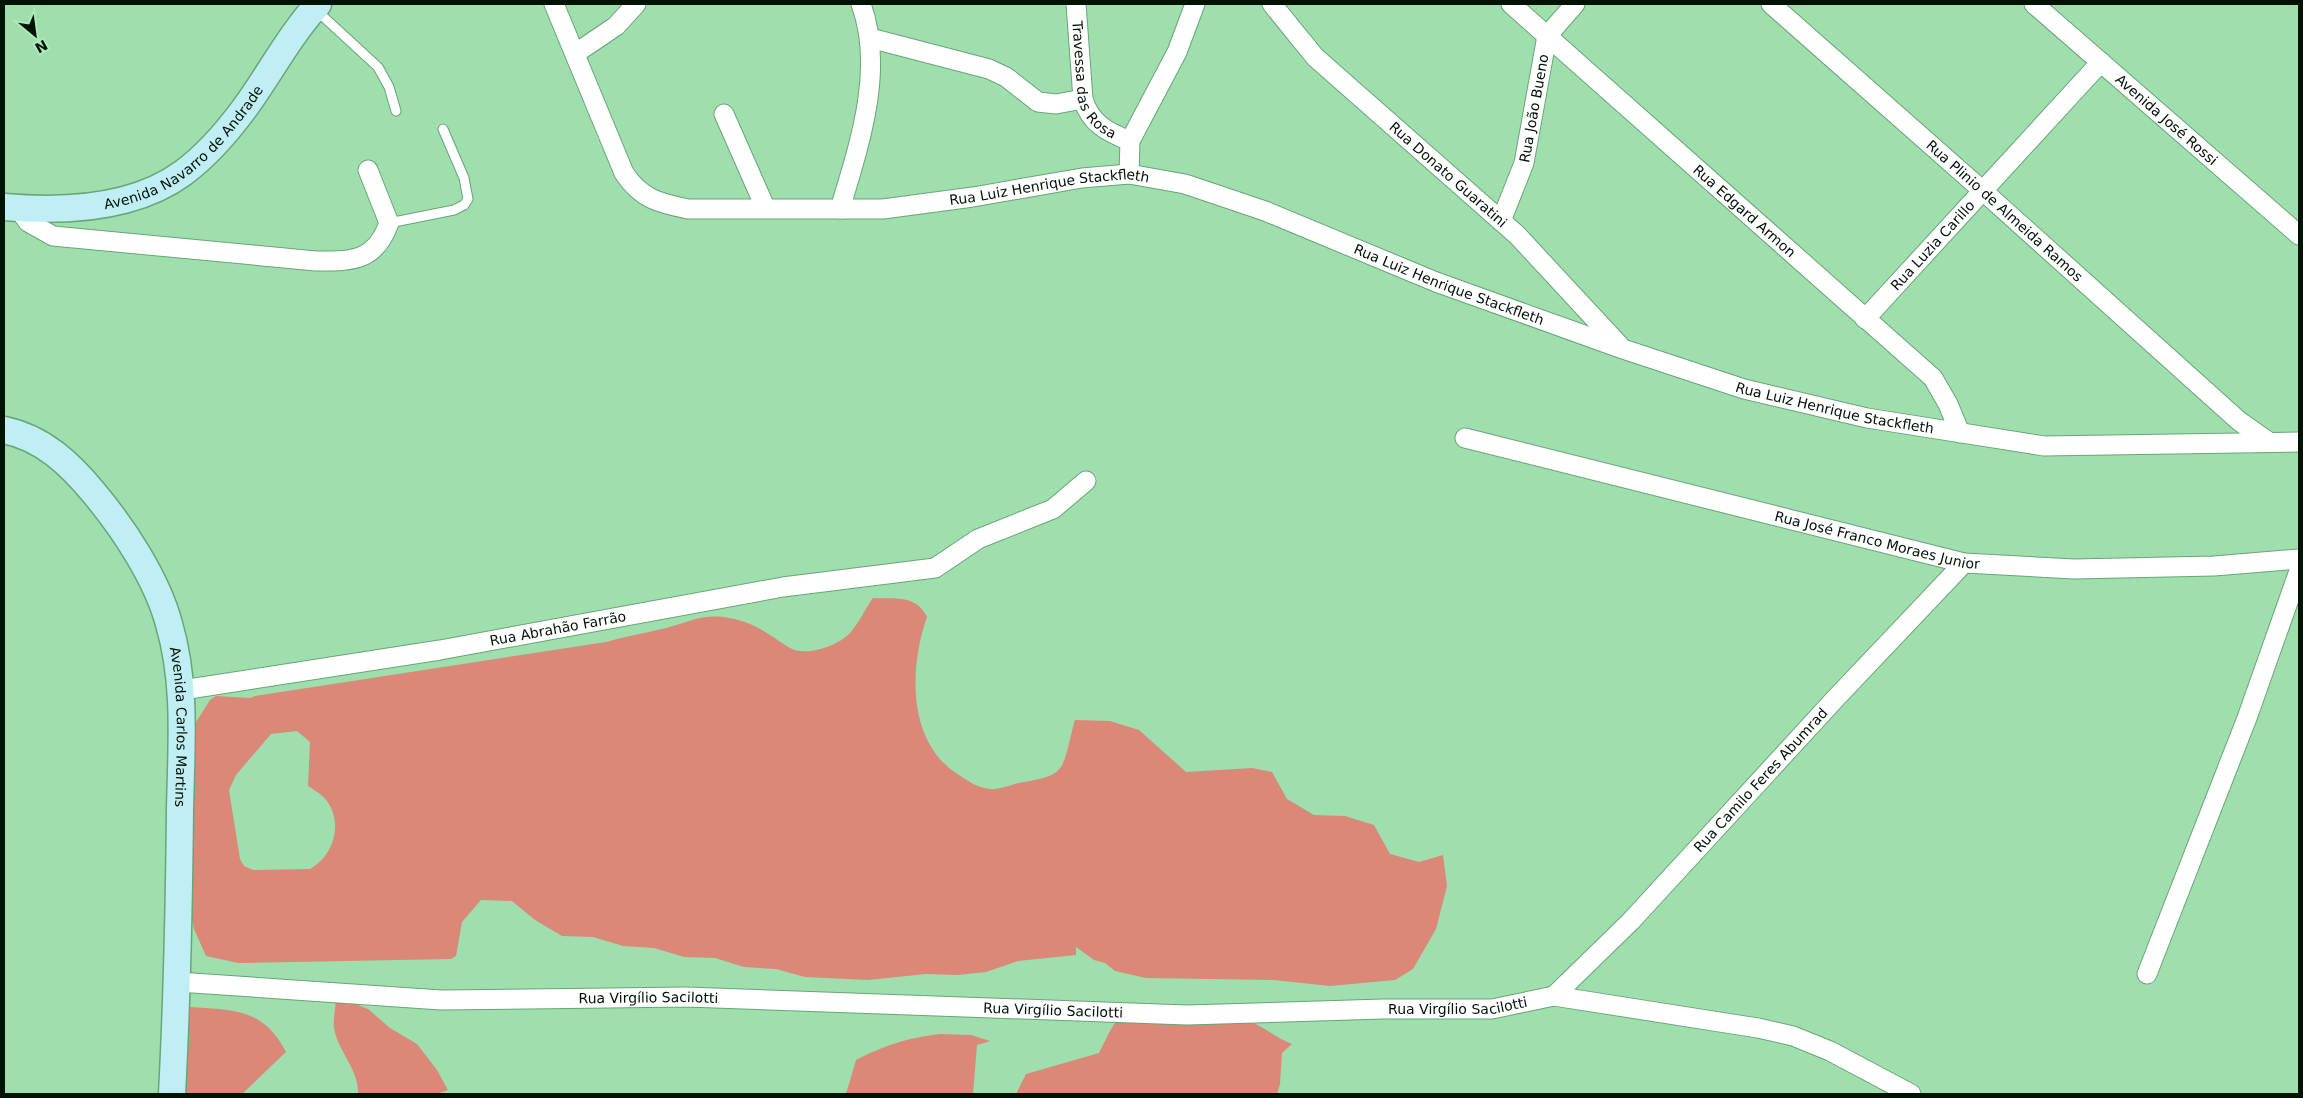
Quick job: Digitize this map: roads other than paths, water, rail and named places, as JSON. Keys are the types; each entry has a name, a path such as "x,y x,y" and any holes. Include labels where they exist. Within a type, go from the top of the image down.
{"street":[{"path":"554,4 576,53 616,26 636,4"},
{"path":"840,210 863,126 868,92 870,38 861,4"},
{"name":"Travessa das Rosa","path":"1076,4 1083,99 1087,113 1094,122 1116,136 1130,141"},
{"path":"1129,174 1130,141 1177,52 1195,4"},
{"name":"Rua Donato Guaratini","path":"1272,4 1315,57 1517,235 1623,349"},
{"name":"Rua Edgard Armon","path":"1511,4 1933,378 1948,404 1960,433"},
{"name":"Rua João Bueno","path":"1501,221 1524,163 1547,36 1575,4"},
{"name":"Rua Plinio de Almeida Ramos","path":"1771,4 2239,421 2269,442"},
{"name":"Avenida José Rossi","path":"2034,4 2299,235"},
{"name":"Avenida Navarro de Andrade","path":"11,208 61,208 99,205 158,187 183,173 207,152 243,110 316,6"},
{"path":"870,38 988,69 1006,77 1038,102 1056,104 1083,99"},
{"name":"Rua Luiz Henrique Stackfleth","path":"576,53 624,173 633,187 647,197 664,204 688,209 765,207 840,210 883,209 1082,178 1129,174 1185,184 1266,210 1436,282 1744,390 1867,418 2044,446 2299,442"},
{"name":"Rua Luzia Carillo","path":"1865,319 2101,62"},
{"path":"724,114 765,207"},
{"path":"11,208 28,222 53,236 316,261 344,261 367,254 381,243 390,224 368,170"},
{"name":"Avenida Carlos Martins","path":"4,430 40,444 59,455 72,466 103,504 146,570 159,595 170,624 182,690 178,982 172,1094"},
{"name":"Rua José Franco Moraes Junior","path":"1465,438 1964,563 2083,569 2214,566 2299,559"},
{"name":"Rua Abrahão Farrão","path":"182,690 440,650 783,587 935,568 978,539 1053,509 1086,481"},
{"name":"Rua Camilo Feres Abumrad","path":"1554,996 1631,921 1835,699 1964,563"},
{"path":"2147,974 2247,718 2299,571"},
{"name":"Rua Virgílio Sacilotti","path":"178,982 441,1000 687,997 1187,1015 1383,1009 1492,1010 1554,996 1758,1028 1793,1036 1830,1051 1911,1094"}],"lane":[{"path":"316,6 378,67 389,87 396,111"},
{"path":"390,224 454,210 464,205 468,199 464,178 443,129"}]}
